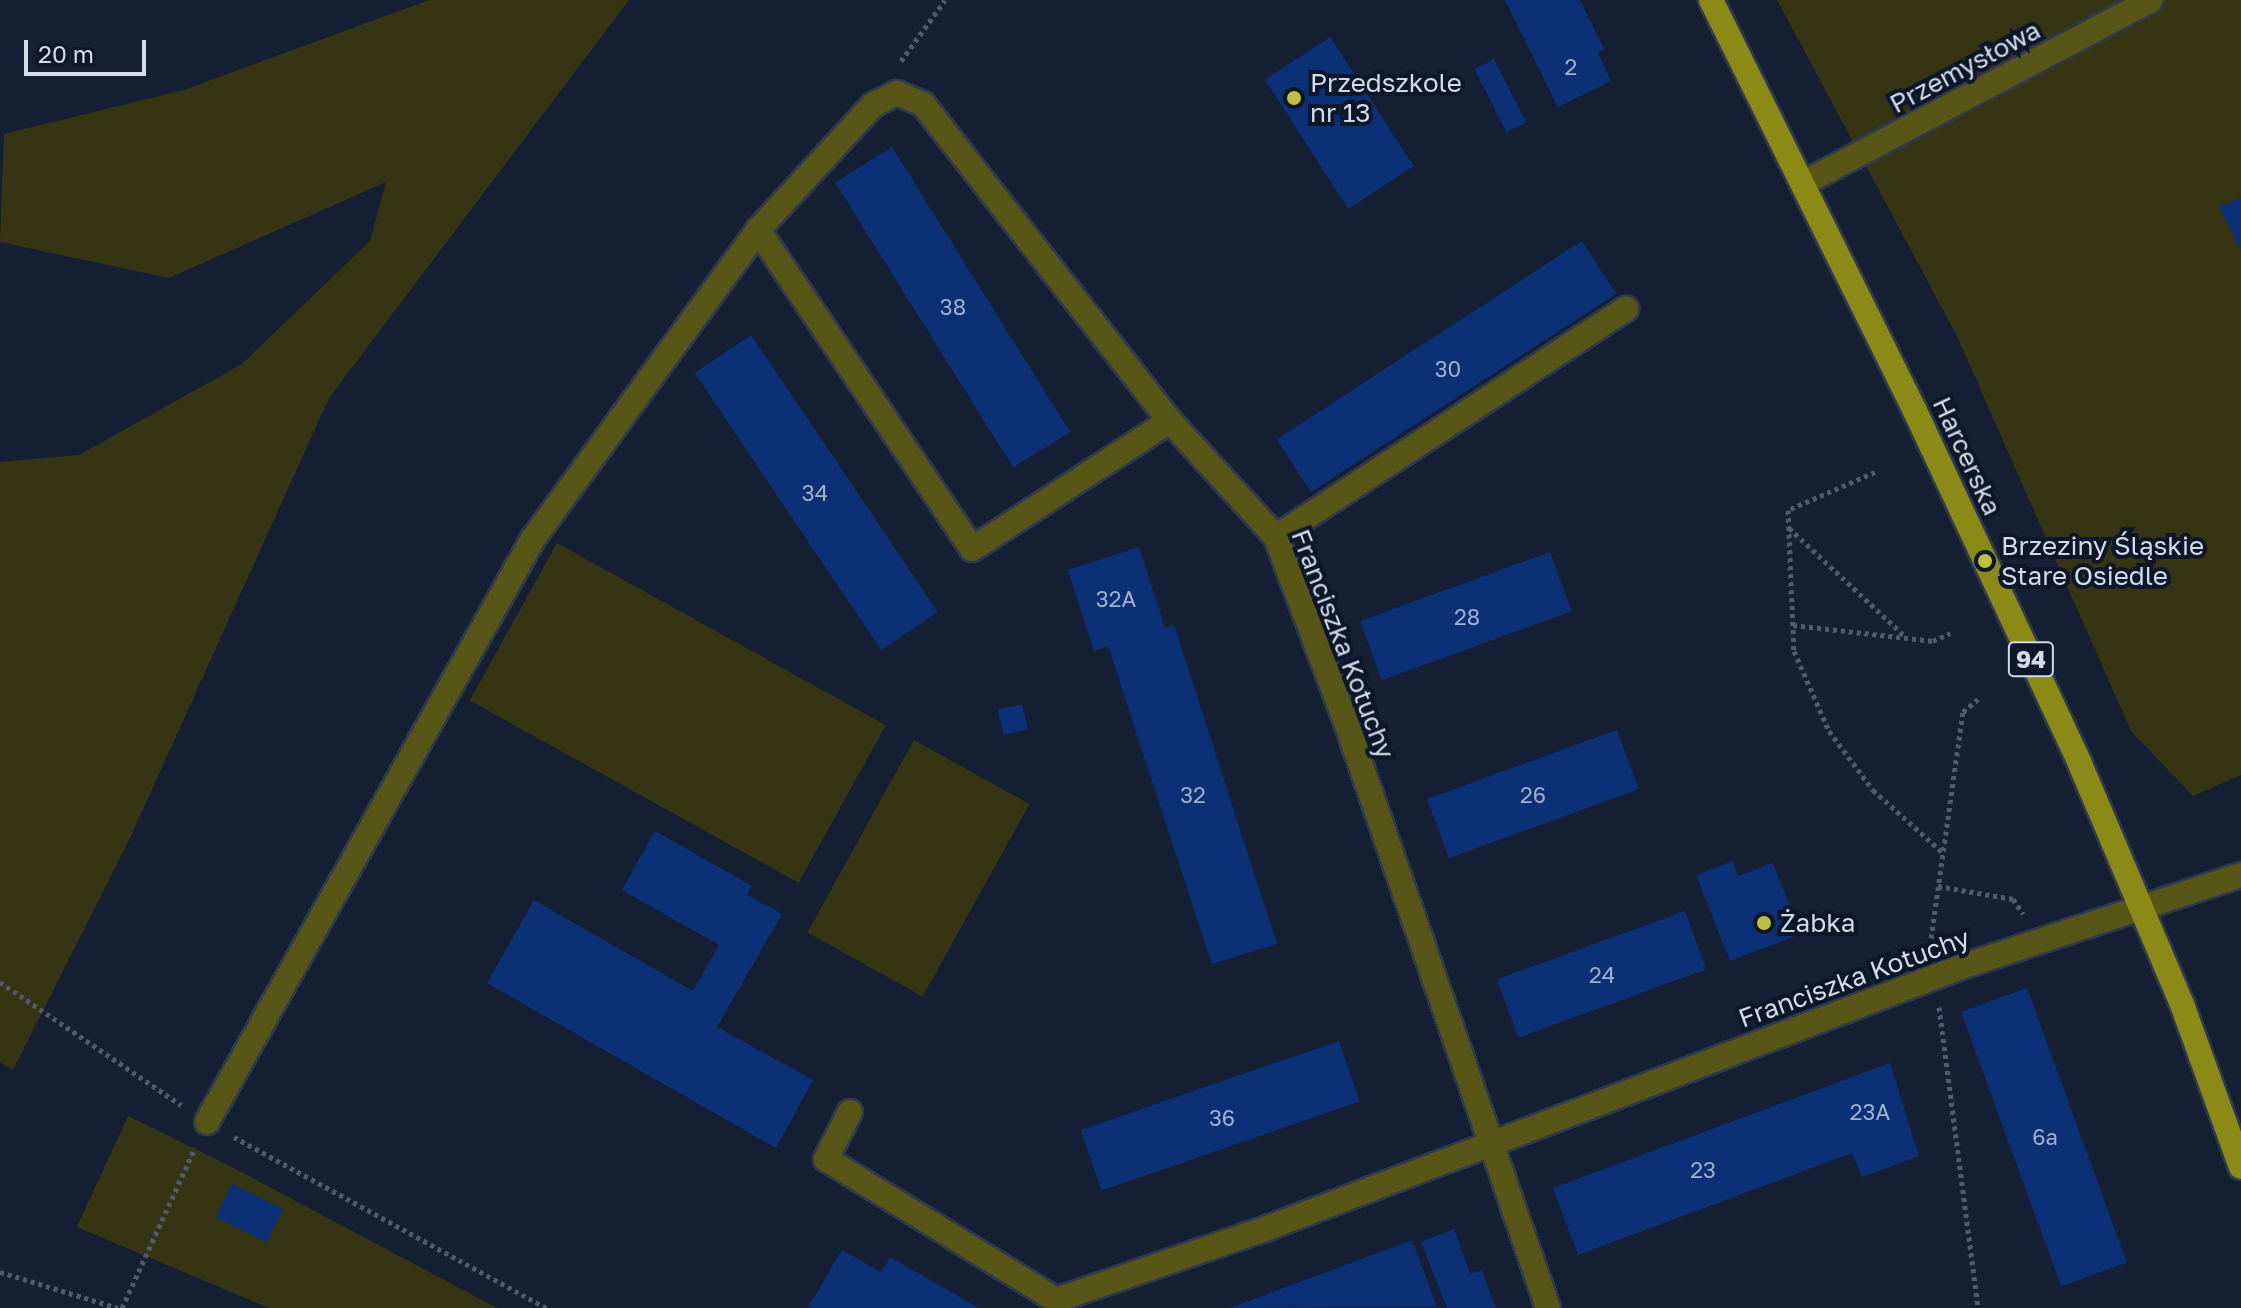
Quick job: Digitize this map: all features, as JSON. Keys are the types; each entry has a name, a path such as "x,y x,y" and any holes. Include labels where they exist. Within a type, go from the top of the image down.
{"main road":[{"name":"Harcerska","path":"1711,0 1804,183 2074,750 2138,910 2183,1007 2241,1167"}],"street":[{"name":"Przemysłowa","path":"1804,183 2151,0"},
{"path":"207,1122 533,539 758,230 873,105 897,93"},
{"name":"Franciszka Kotuchy","path":"897,93 923,104 1170,421 1276,537 1548,1308"},
{"path":"758,230 972,549 1170,421"},
{"path":"1276,537 1626,309"},
{"name":"Franciszka Kotuchy","path":"850,1112 826,1159 1056,1304 1270,1227 1490,1140 1933,978 2241,875"}],"path":[{"path":"897,93 895,71 945,0"},
{"path":"1875,472 1788,510 1794,651 1829,731 1873,790 1942,852"},
{"path":"1788,528 1907,638"},
{"path":"1793,625 1933,641 1950,633"},
{"path":"1978,1308 1928,955 1963,712 1980,697"},
{"path":"1938,886 2013,899 2024,916"},
{"path":"0,982 207,1122 546,1308"},
{"path":"0,1272 120,1308 207,1122"}],"shaded area":[{"path":"429,0 629,0 329,398 130,838 13,1070 0,1062 0,462 79,455 242,364 370,241 386,182 169,278 0,242 4,134 184,90"},
{"path":"1777,0 2241,0 2241,775 2193,796 2131,731 1957,336"},
{"path":"557,543 886,725 799,883 470,700"},
{"path":"914,740 1029,804 923,996 807,932"},
{"path":"128,1116 230,1166 497,1308 269,1308 77,1227"}],"building":[{"path":"1505,0 1580,0 1604,49 1598,53 1611,81 1558,107"},
{"path":"1330,37 1414,166 1348,209 1265,79"},
{"path":"1494,59 1526,122 1507,132 1474,69"},
{"path":"892,147 1070,432 1013,467 835,183"},
{"path":"2241,197 2241,250 2219,207"},
{"path":"1582,241 1616,294 1311,492 1277,439"},
{"path":"751,335 938,612 881,650 695,373"},
{"path":"1139,547 1165,628 1174,625 1277,944 1212,964 1108,646 1094,651 1068,570"},
{"path":"1550,552 1572,611 1382,680 1360,621"},
{"path":"1022,704 1028,729 1003,735 998,710"},
{"path":"1617,730 1639,789 1449,858 1427,799"},
{"path":"655,831 752,886 747,895 782,914 717,1027 813,1080 776,1148 487,983 534,900 693,991 719,945 622,890"},
{"path":"1733,861 1738,876 1773,863 1801,934 1730,961 1696,875"},
{"path":"1685,911 1706,969 1518,1038 1497,979"},
{"path":"2027,988 2127,1262 2061,1286 1961,1012"},
{"path":"1339,1041 1360,1102 1102,1190 1081,1130"},
{"path":"1890,1063 1919,1156 1862,1177 1852,1153 1578,1255 1553,1188"},
{"path":"232,1184 283,1209 267,1242 216,1217"},
{"path":"1454,1229 1470,1274 1482,1270 1496,1308 1447,1308 1421,1242"},
{"path":"1412,1240 1437,1307 1230,1308"},
{"path":"842,1250 881,1272 890,1257 979,1308 808,1308"}],"place":[{"name":"Przedszkole nr 13","path":"1294,98"},
{"name":"Brzeziny Śląskie Stare Osiedle","path":"1985,561"},
{"name":"Żabka","path":"1764,923"}]}
